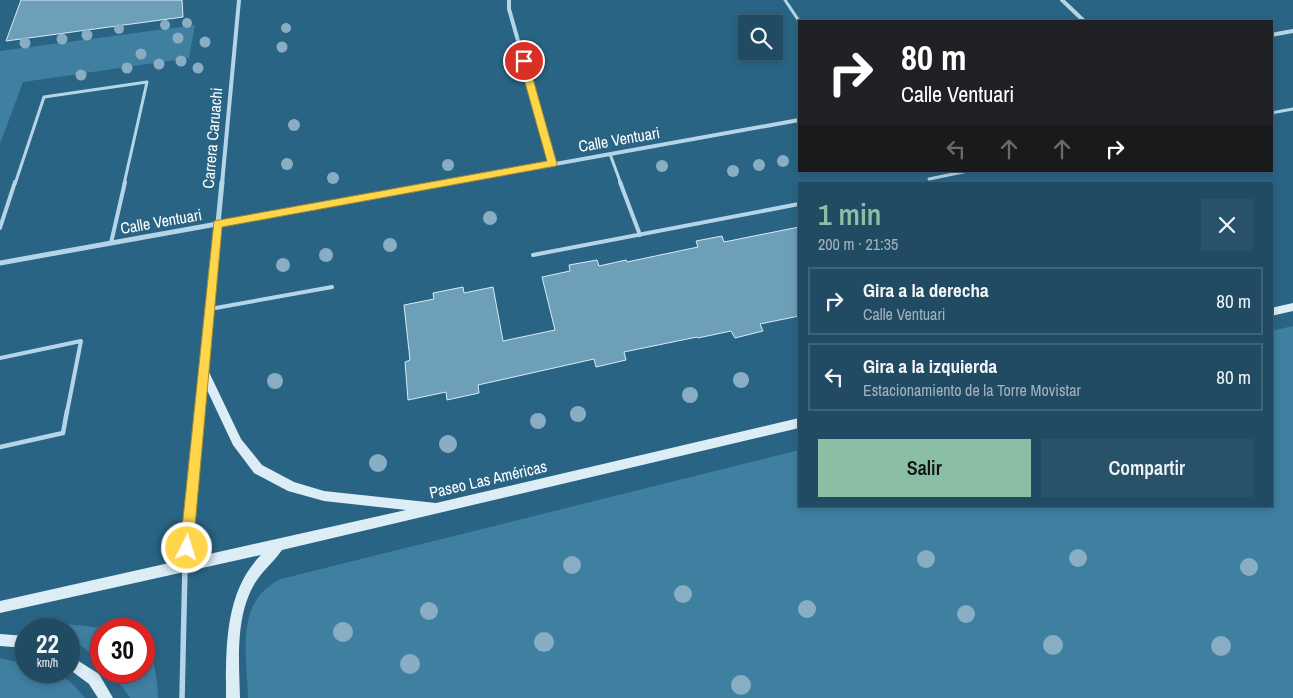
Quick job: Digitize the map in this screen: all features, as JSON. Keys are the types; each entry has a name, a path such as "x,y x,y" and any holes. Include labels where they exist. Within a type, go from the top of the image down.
{"main road":[{"path":"1273,312 1293,307"},
{"path":"204,373 237,442 258,469 292,487 324,496 440,507"},
{"name":"Paseo Las Américas","path":"0,607 185,567 798,423"},
{"path":"233,698 233,633 236,612 246,587 262,560 280,545"},
{"path":"0,640 15,641"},
{"path":"80,668 94,679 106,698"}],"street":[{"name":"Carrera Caruachi","path":"182,698 185,567 239,0"},
{"path":"509,0 509,9 553,164"},
{"path":"1062,0 1083,20"},
{"path":"1273,35 1293,31"},
{"name":"Calle Ventuari","path":"0,263 798,120"}],"lane":[{"path":"785,0 798,20"},
{"path":"0,228 44,97 147,82 112,243"},
{"path":"1273,113 1293,109"},
{"path":"610,154 640,234"},
{"path":"929,179 963,172"},
{"path":"533,255 798,204"},
{"path":"210,309 332,287"},
{"path":"0,358 81,342 63,433 0,447"}],"shaded area":[{"path":"195,25 189,58 23,82 0,144 0,51"},
{"path":"1293,326 1293,698 248,698 246,631 250,615 256,601 266,589 281,579 798,450 798,507 1273,507 1273,331"},
{"path":"80,625 90,627 90,653 81,646"},
{"path":"0,658 15,661 15,683 72,683 85,698 0,698"},
{"path":"155,673 158,698 130,698 119,683 155,683"}],"building":[{"path":"21,0 182,0 183,17 6,41"},
{"path":"798,227 798,316 760,324 763,331 735,338 731,331 697,337 624,352 626,360 596,367 594,359 478,385 479,393 447,400 446,392 408,400 405,362 410,360 404,305 434,299 433,293 463,287 464,293 493,287 503,341 555,330 542,277 570,271 569,265 597,260 599,266 626,260 627,262 698,247 696,241 722,236 724,242"}],"route":[{"path":"187,548 218,224 553,164 524,61"}]}
